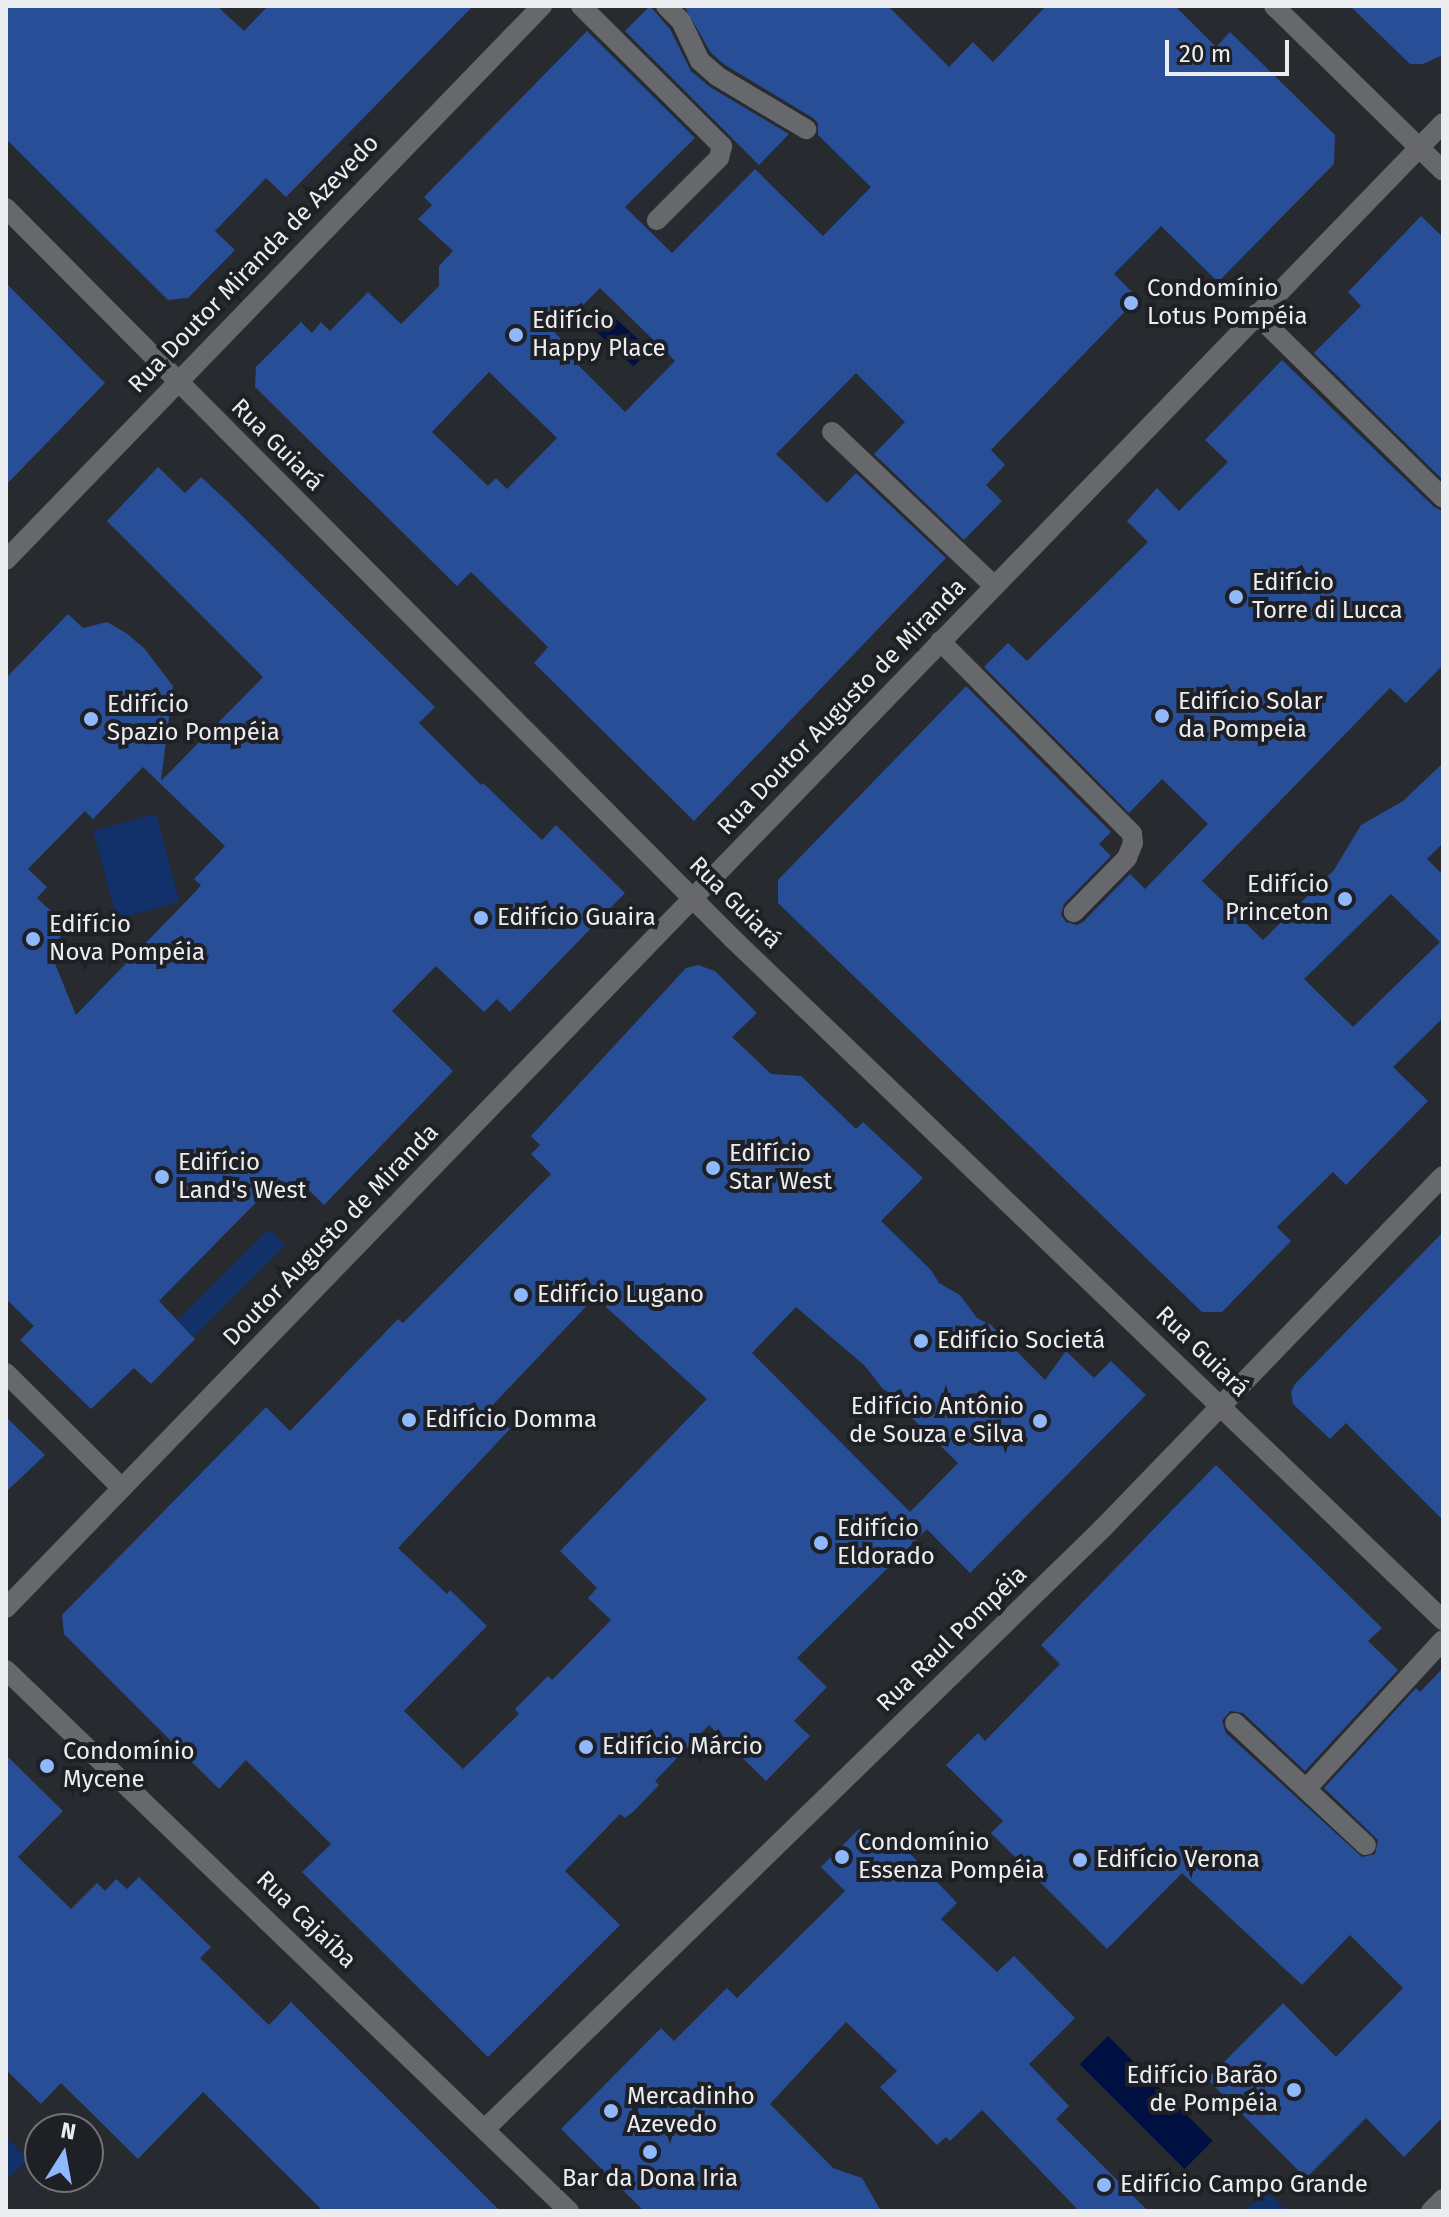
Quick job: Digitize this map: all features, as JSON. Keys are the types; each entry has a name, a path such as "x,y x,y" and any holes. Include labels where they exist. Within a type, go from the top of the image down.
{"street":[{"name":"Rua Doutor Miranda de Azevedo","path":"6,560 542,6"},
{"path":"581,6 722,146 719,158 657,220"},
{"path":"666,6 681,21 700,61 717,76 806,129"},
{"path":"1274,6 1443,171"},
{"name":"Rua Doutor Augusto de Miranda","path":"694,899 1443,123"},
{"name":"Rua Guiará","path":"6,208 694,899 1443,1620"},
{"path":"1256,314 1443,498"},
{"name":"Rua Doutor Augusto de Miranda","path":"832,432 994,586"},
{"path":"940,641 1132,834 1133,843 1127,858 1074,912"},
{"name":"Doutor Augusto de Miranda","path":"6,1608 694,899"},
{"name":"Rua Raul Pompéia","path":"485,2129 1103,1528 1443,1176"},
{"path":"6,1373 122,1488"},
{"path":"1306,1789 1443,1640"},
{"name":"Rua Cajaíba","path":"6,1670 569,2211"},
{"path":"1235,1723 1366,1845"},
{"path":"1431,2211 1443,2199"}],"shaded area":[{"path":"612,315 649,350 634,367 596,332"},
{"path":"156,814 180,902 117,919 93,831"},
{"path":"269,1229 285,1245 194,1336 178,1320"},
{"path":"1108,2036 1213,2141 1184,2169 1080,2064"},
{"path":"6,2137 24,2156 24,2164 6,2180"},
{"path":"1266,2190 1287,2211 1244,2211"}],"building":[{"path":"6,6 217,6 244,31 268,6 473,6 286,197 266,178 215,231 235,250 188,298 168,300 6,139"},
{"path":"650,6 670,29 691,71 710,87 789,134 759,165 625,31"},
{"path":"684,6 888,6 949,67 973,42 993,62 1046,6 1175,6 1216,47 1230,32 1335,135 1334,164 1218,282 1161,226 1114,274 1138,298 991,450 1005,465 986,485 1002,501 964,540 874,454 905,422 856,373 776,454 827,503 856,473 946,558 694,821 534,663 548,647 471,572 457,586 255,387 256,367 301,322 312,333 321,322 330,331 368,292 401,324 439,286 439,266 453,251 418,219 432,205 424,197 587,31 695,138 625,207 672,253 755,169 823,236 871,187 818,135 818,123 813,118 725,65 711,53","holes":["600,288 675,361 625,412 557,344 561,339 555,333","489,372 557,438 507,489 496,478 488,486 432,432"]},
{"path":"1350,6 1443,6 1443,55 1423,64 1410,64"},
{"path":"1421,216 1443,237 1443,480 1314,353 1361,306 1348,292"},
{"path":"6,283 105,383 6,485"},
{"path":"1282,360 1434,507 1443,511 1443,665 1406,703 1390,688 1202,881 1263,940 1334,870 1361,825 1403,801 1443,763 1443,843 1427,859 1443,875 1443,1018 1393,1067 1428,1101 1346,1185 1333,1172 1277,1227 1291,1241 1222,1312 1202,1312 778,903 778,880 966,686 1111,832 1099,844 1111,856 1064,904 1061,915 1066,922 1077,925 1083,922 1130,874 1145,889 1208,824 1162,779 1129,813 984,667 1008,643 1027,661 1148,542 1127,521 1157,488 1179,511 1228,462 1205,440","holes":["1391,894 1440,942 1353,1027 1304,979"]},
{"path":"158,467 185,493 201,477 435,707 419,723 481,785 483,783 542,840 556,825 625,893 510,1012 497,999 484,1012 436,966 392,1011 453,1071 324,1205 308,1189 299,1199 279,1179 159,1301 195,1339 151,1384 134,1368 91,1409 20,1340 34,1326 6,1299 6,678 68,614 83,628 107,622 126,633 144,648 173,686 161,781 263,677 107,521","holes":["143,767 225,846 194,879 201,885 197,890 76,1015 49,949 69,928 37,898 47,887 28,869 85,811 93,819"]},
{"path":"698,965 715,971 757,1013 732,1037 771,1074 801,1076 856,1129 863,1122 923,1178 881,1221 931,1270 939,1283 960,1295 977,1318 991,1325 1045,1380 1066,1351 1094,1378 1111,1361 1146,1395 970,1573 927,1529 797,1658 827,1687 794,1721 810,1736 766,1781 709,1725 655,1781 659,1785 634,1811 625,1818 620,1814 565,1871 620,1925 488,2057 302,1872 331,1844 246,1760 219,1789 64,1634 62,1615 266,1407 290,1431 398,1319 403,1323 551,1174 531,1154 540,1145 531,1136 686,968","holes":["595,1297 707,1399 560,1551 597,1588 588,1598 611,1620 552,1680 548,1676 515,1709 519,1714 463,1769 404,1711 487,1626 450,1590 447,1594 398,1548 510,1429 489,1409","796,1307 865,1366 882,1388 907,1405 906,1412 958,1463 910,1512 752,1353"]},
{"path":"1443,1232 1443,1520 1346,1423 1330,1439 1293,1404 1291,1392 1295,1384"},
{"path":"6,1417 45,1455 6,1492"},
{"path":"1216,1465 1382,1628 1368,1641 1398,1670 1305,1771 1243,1713 1230,1711 1222,1721 1226,1733 1362,1857 1375,1854 1378,1840 1324,1788 1416,1688 1420,1692 1443,1668 1443,2117 1404,2157 1366,2118 1306,2178 1207,2079 1283,2003 1336,2057 1403,1988 1350,1935 1302,1985 1182,1873 1107,1949 991,1833 1003,1821 946,1765 978,1733 985,1741 1060,1664 1041,1645"},
{"path":"6,1755 63,1811 18,1857 71,1909 97,1883 105,1891 116,1879 127,1889 139,1877 211,1947 200,1958 269,2025 291,2002 500,2211 323,2211 203,2092 138,2159 104,2125 104,2113 91,2113 61,2083 41,2104 6,2070"},
{"path":"859,1829 883,1853 888,1848 892,1853 901,1844 957,1903 941,1919 997,1972 1014,1956 1075,2018 1029,2064 1069,2106 1056,2119 1148,2211 1079,2211 982,2110 950,2141 946,2137 937,2145 880,2087 897,2071 846,2022 770,2104 833,2168 862,2178 881,2211 644,2211 561,2129 661,2028 674,2041 727,1988 737,1998 845,1891 821,1867"}],"place":[{"name":"Condomínio Lotus Pompéia","path":"1131,303"},
{"name":"Edifício Happy Place","path":"516,335"},
{"name":"Edifício Torre di Lucca","path":"1236,597"},
{"name":"Edifício Solar da Pompeia","path":"1162,716"},
{"name":"Edifício Spazio Pompéia","path":"91,719"},
{"name":"Edifício Princeton","path":"1345,899"},
{"name":"Edifício Guaira","path":"481,918"},
{"name":"Edifício Nova Pompéia","path":"33,939"},
{"name":"Edifício Star West","path":"713,1168"},
{"name":"Edifício Land's West","path":"162,1177"},
{"name":"Edifício Lugano","path":"521,1295"},
{"name":"Edifício Societá","path":"921,1341"},
{"name":"Edifício Domma","path":"409,1420"},
{"name":"Edifício Antônio de Souza e Silva","path":"1040,1421"},
{"name":"Edifício Eldorado","path":"821,1543"},
{"name":"Edifício Márcio","path":"586,1747"},
{"name":"Condomínio Mycene","path":"47,1766"},
{"name":"Condomínio Essenza Pompéia","path":"842,1857"},
{"name":"Edifício Verona","path":"1080,1860"},
{"name":"Edifício Barão de Pompéia","path":"1294,2090"},
{"name":"Mercadinho Azevedo","path":"611,2111"},
{"name":"Bar da Dona Iria","path":"650,2152"},
{"name":"Edifício Campo Grande","path":"1104,2185"}]}
